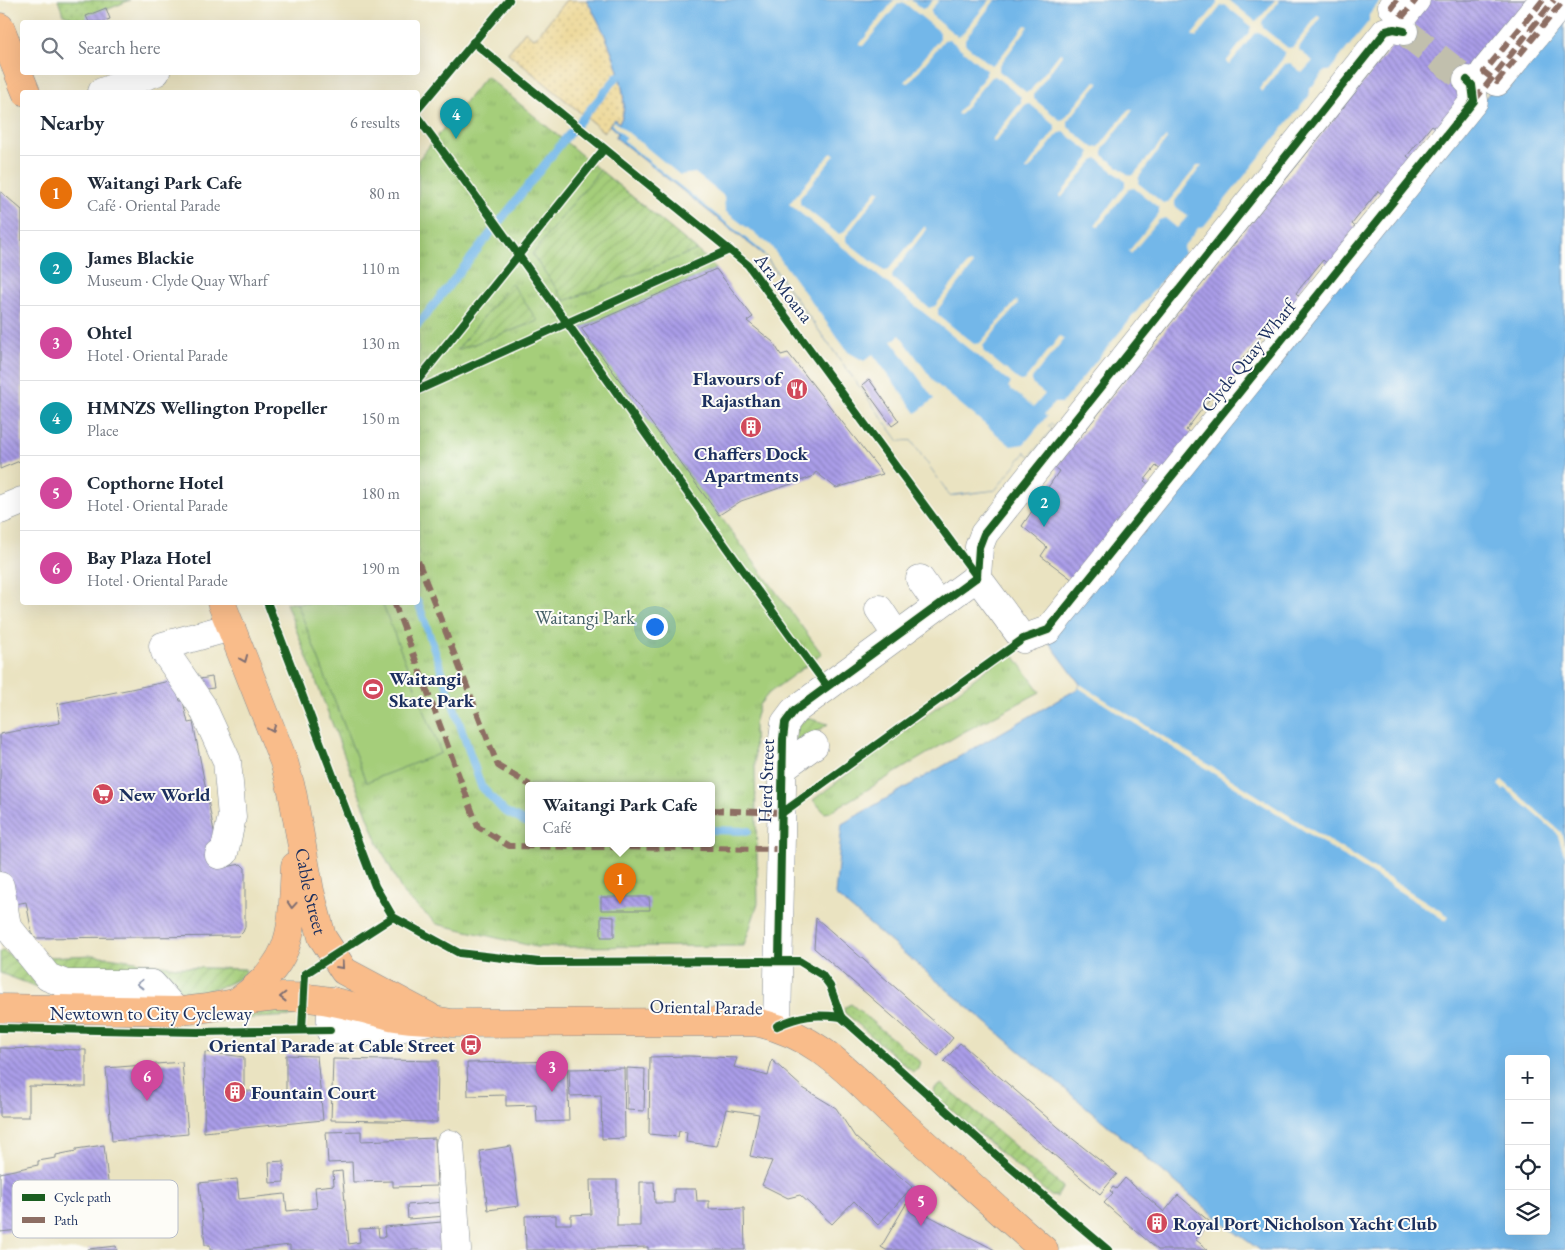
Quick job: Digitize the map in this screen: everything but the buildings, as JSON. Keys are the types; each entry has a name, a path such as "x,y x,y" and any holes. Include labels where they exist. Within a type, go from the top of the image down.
{"main road":[{"path":"0,27 25,90"},
{"name":"Cable Street","path":"222,605 284,762 298,821 316,919 322,937 333,957 344,971 381,989 434,1019"},
{"name":"Cable Street","path":"238,1002 267,979 278,964 285,948 292,911 298,821"},
{"path":"0,989 32,1008"},
{"name":"Oriental Parade","path":"0,1008 202,1010 238,1002 282,997 332,1001 388,1016 434,1019 451,1023 756,1022 777,1026 812,1043 839,1064 898,1120 1044,1250"}],"street":[{"path":"1397,0 1392,6 1404,15 1416,0"},
{"path":"1543,0 1484,72 1498,82 1564,0"},
{"path":"977,578 979,547 984,534 1386,31 1394,29 1404,31"},
{"path":"107,90 148,75"},
{"name":"Clyde Quay Wharf","path":"977,578 995,614 1024,639 1048,630 1474,101 1472,85 1467,80"},
{"path":"0,510 20,502"},
{"name":"Herd Street","path":"777,1026 782,768 786,723 794,711 977,578"},
{"path":"920,579 938,605"},
{"path":"879,609 897,636"},
{"path":"219,855 224,853 232,817 227,761 202,706 190,685 164,649 232,628"},
{"path":"782,768 814,745"},
{"path":"0,886 7,926 48,977 66,984 152,984 176,1011"},
{"path":"450,1144 457,1250"}],"green space":[{"path":"58,0 130,0 82,20 63,14"},
{"name":"Waitangi Park","path":"486,76 707,259 716,269 581,328 822,654 769,693 759,705 754,724 758,903 744,946 536,947 437,924 404,895 378,843 287,605 420,605 420,158"},
{"path":"600,170 697,250 565,301 532,254"},
{"path":"511,283 538,321 457,350"},
{"name":"Waitangi Skate Park","path":"298,605 383,605 441,753 366,782"},
{"path":"1011,651 1040,692 960,734 830,812 825,813 813,800"},
{"path":"804,717 828,724 796,747 796,729"},
{"path":"3,951 11,955 40,988 0,973 0,952"},
{"path":"94,955 177,967 245,969 246,972 235,980 217,988 189,993 183,992 176,987 167,975 62,971 45,957"},
{"path":"851,1004 920,1062 918,1069 913,1072 844,1012 845,1007"},
{"path":"294,1010 294,1016 216,1020 250,1012"},
{"path":"942,1084 1063,1187 1057,1197 1051,1196 935,1096 934,1089"}],"sand":[{"path":"566,0 586,0 593,10 615,60 623,97 623,112 619,123 614,119 604,132 508,53 525,31 533,38 536,37"}],"water":[{"path":"586,0 1397,0 1055,426 1051,423 1048,426 1052,429 1030,456 1024,451 1024,454 995,490 950,495 911,440 899,441 765,256 615,137 618,133 609,125 614,119 619,123 623,112 624,97 608,42"},
{"path":"1564,0 1565,1250 1260,1250 1232,1230 835,895 842,824 1079,688 1080,684 1048,641"}],"pier":[{"path":"894,0 911,0 922,9 927,7 933,0 939,0 931,10 931,15 957,36 961,35 990,0 995,0 965,39 965,44 991,65 996,63 1025,25 1029,26 999,66 999,71 1026,92 1030,91 1060,53 1063,54 1034,94 1034,99 1060,120 1064,119 1095,81 1099,82 1068,121 1068,127 1094,148 1099,147 1129,109 1133,110 1103,149 1103,155 1130,176 1134,174 1166,137 1167,139 1139,177 1138,183 1163,203 1168,202 1198,165 1202,165 1175,201 1175,206 1188,216 1177,228 1165,218 1159,220 1131,254 1129,251 1159,213 1159,208 1134,188 1129,189 1099,226 1095,225 1125,186 1125,181 1098,159 1093,161 1061,198 1060,195 1089,158 1090,152 1064,132 1059,133 1029,170 1025,170 1055,130 1055,125 1030,104 1025,105 995,142 991,141 1021,102 1021,97 995,76 990,78 960,115 957,114 986,75 986,70 949,39 944,40 909,83 905,82 940,38 940,32 903,2 898,4 863,46 859,45"},
{"path":"1217,0 1229,0 1255,21 1259,19 1275,0 1280,0 1262,22 1263,28 1288,48 1293,47 1318,15 1321,18 1299,50 1313,61 1302,73 1290,63 1285,64 1262,92 1259,89 1284,57 1285,53 1259,32 1254,34 1229,65 1226,62 1250,31 1251,26 1225,5 1221,6 1196,38 1192,35 1217,4"},
{"path":"1381,0 1398,0 1055,426 1051,423 1048,426 1052,429 1030,456 1024,451 1024,454 995,490 950,495 911,440 899,441 762,251 624,141 626,137 611,124 614,121 680,175 695,173 724,196 725,211 770,245 848,352 864,361 873,354 916,413 934,399 892,341 900,335 935,383 1011,446 1024,444 1047,416 1044,415 1054,403 1062,403 1184,253 1183,247 1199,227 1204,226 1309,96 1309,90 1325,71 1329,71 1369,21 1369,15"},
{"path":"832,152 835,155 800,198 800,204 838,234 843,233 877,190 881,191 846,236 846,241 884,271 888,270 925,226 926,230 893,273 892,278 929,308 935,306 968,264 972,263 973,266 938,309 938,315 974,344 980,343 1017,300 1018,304 983,346 983,351 1020,381 1025,380 1060,336 1064,339 1032,378 1032,384 1045,394 1034,407 1008,387 1011,383 789,204"},
{"path":"1080,684 1449,916 1446,921 1079,688"},
{"path":"1502,780 1561,832 1565,845 1565,857 1557,833 1505,788 1503,790 1498,785"}],"waterway":[{"path":"420,322 564,140 618,76"},
{"path":"419,605 481,786 504,811 525,822"},
{"path":"715,830 748,831"}],"tunnel":[{"path":"1404,31 1467,80"}],"marked path":[{"path":"1397,0 1392,6 1404,15 1416,0"},
{"path":"1543,0 1484,72 1497,82 1564,0"},
{"path":"1474,101 1554,0"},
{"path":"420,566 498,766 525,782"},
{"path":"395,605 478,827 509,846 525,846"},
{"path":"715,810 782,813"},
{"path":"599,847 780,849"}],"cycle path":[{"path":"420,107 509,0"},
{"path":"977,577 979,547 984,534 1386,31 1394,29 1404,31"},
{"name":"Ara Moana","path":"473,42 748,265 977,577"},
{"path":"782,813 1023,639 1048,630 1474,101 1472,85 1467,80"},
{"path":"420,121 827,686"},
{"path":"420,378 604,149"},
{"path":"420,389 729,250"},
{"path":"779,961 783,739 785,723 794,711 977,577"},
{"path":"268,605 375,886 393,917 459,953 539,962 799,961 822,975 830,986 841,1017 1004,1162 1108,1250"},
{"path":"302,1029 305,974 393,917"},
{"path":"777,1026 808,1016 841,1017"},
{"name":"Newtown to City Cycleway","path":"0,1028 198,1032 330,1030"}],"place":[{"name":"HMNZS Wellington Propeller","path":"456,139"},
{"name":"Flavours of Rajasthan","path":"797,389"},
{"name":"Chaffers Dock Apartments","path":"751,427"},
{"name":"James Blackie","path":"1044,527"},
{"name":"Waitangi Skate Park","path":"373,689"},
{"name":"New World","path":"103,794"},
{"name":"Waitangi Park Cafe","path":"620,904"},
{"name":"Oriental Parade at Cable Street","path":"471,1045"},
{"name":"Fountain Court","path":"235,1092"},
{"name":"Ohtel","path":"552,1092"},
{"name":"Bay Plaza Hotel","path":"147,1101"},
{"name":"Royal Port Nicholson Yacht Club","path":"1157,1223"},
{"name":"Copthorne Hotel","path":"921,1226"}]}
